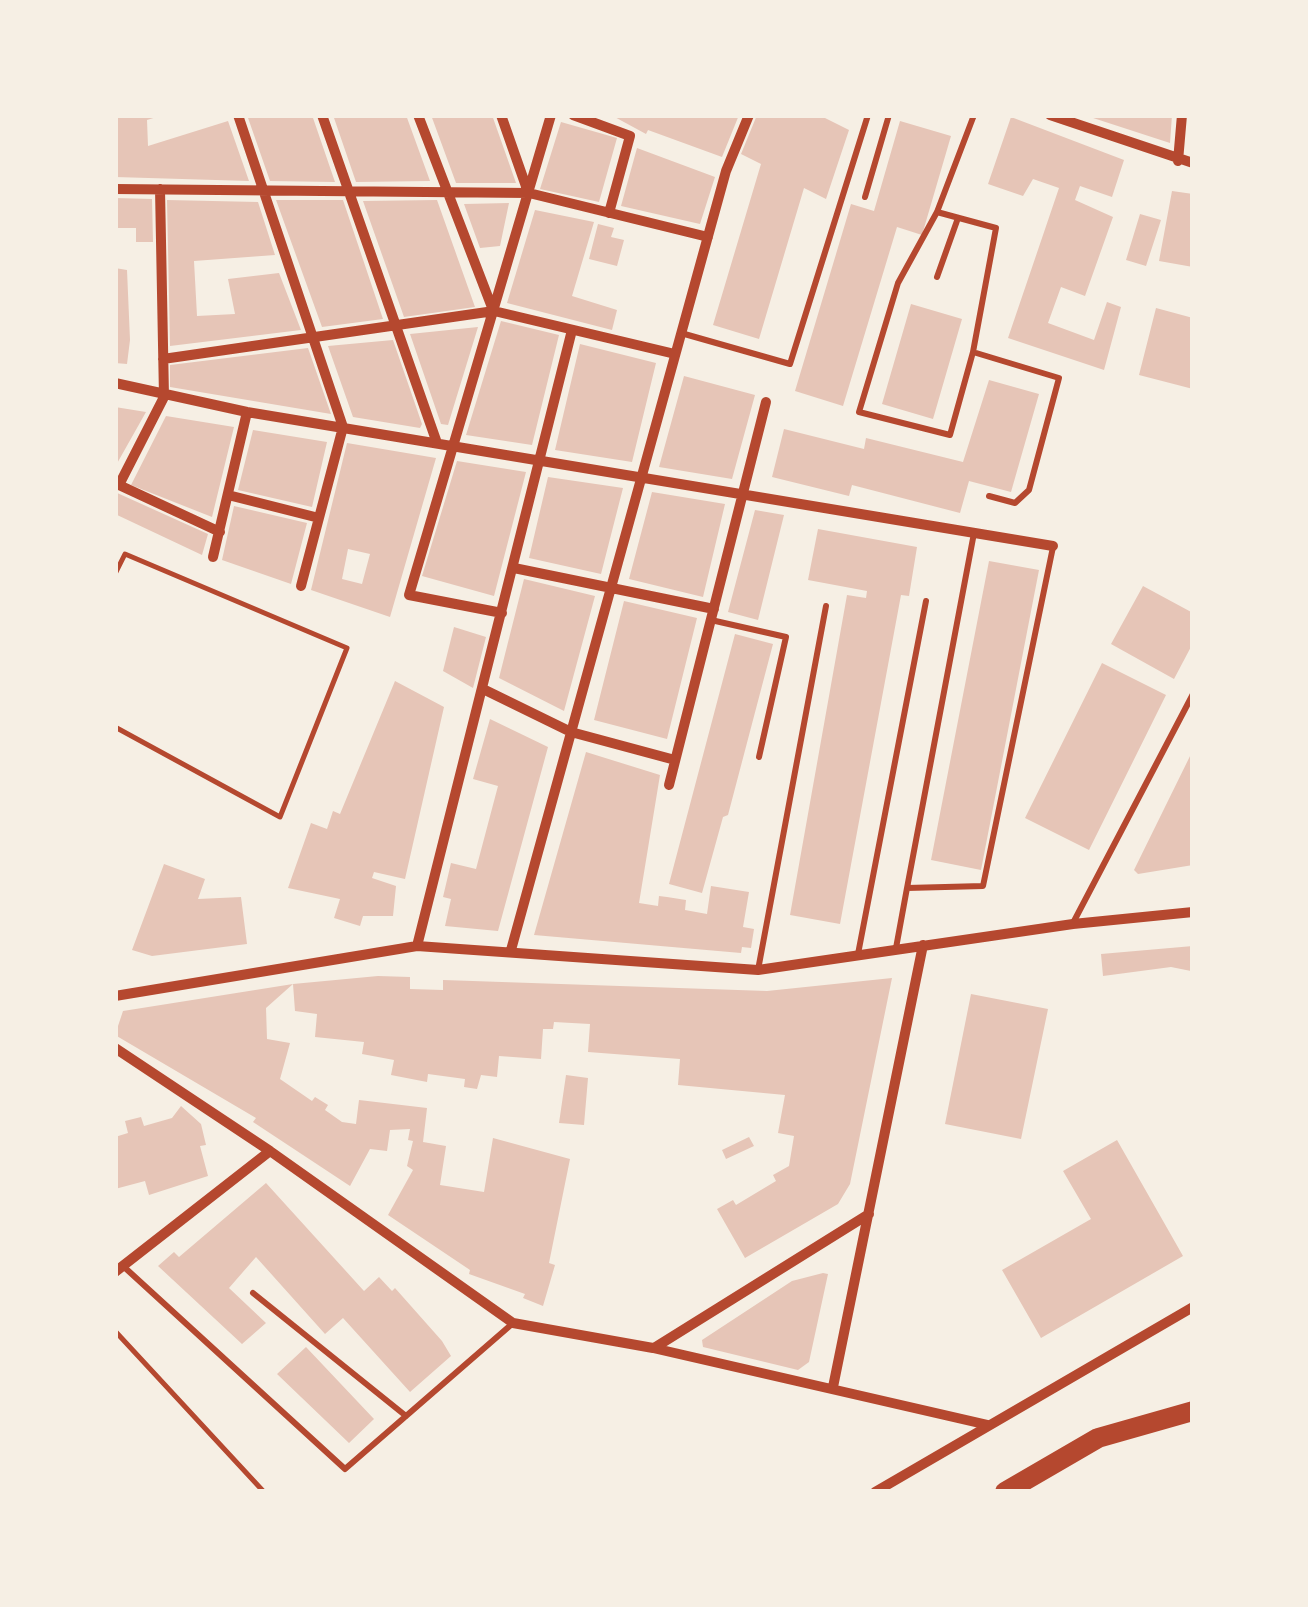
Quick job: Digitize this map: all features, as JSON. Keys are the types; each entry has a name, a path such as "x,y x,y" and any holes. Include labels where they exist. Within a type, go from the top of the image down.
{"main road":[{"path":"1004,1492 1098,1438 1193,1411"}],"street":[{"path":"238,115 316,338 343,428 301,586"},
{"path":"322,115 437,443"},
{"path":"418,115 494,311"},
{"path":"501,115 528,193"},
{"path":"502,613 409,595 551,115"},
{"path":"574,115 630,136 609,213"},
{"path":"511,950 726,170 749,115"},
{"path":"1050,115 1178,161 1193,162"},
{"path":"1178,161 1182,115"},
{"path":"115,189 528,193 708,237"},
{"path":"160,190 164,398 119,485 220,532"},
{"path":"163,360 494,311 674,354"},
{"path":"418,946 572,330"},
{"path":"115,383 164,398 1053,546"},
{"path":"669,784 766,402"},
{"path":"213,558 248,412"},
{"path":"228,496 319,518"},
{"path":"514,568 712,614"},
{"path":"484,688 570,732 675,760"},
{"path":"115,996 418,946 758,970 1073,924 1193,912"},
{"path":"833,1387 923,945"},
{"path":"115,1048 270,1151 513,1323 653,1348 988,1425"},
{"path":"119,1269 270,1151"},
{"path":"653,1348 868,1214"},
{"path":"875,1492 1193,1307"}],"lane":[{"path":"680,333 790,364 868,115"},
{"path":"865,197 890,115"},
{"path":"938,212 996,228 973,352 950,435 858,412 898,283 938,212 974,115"},
{"path":"937,277 958,218"},
{"path":"973,352 1059,378 1029,490 1016,503 989,496"},
{"path":"896,948 974,533"},
{"path":"907,888 983,886 1053,546"},
{"path":"858,954 926,601"},
{"path":"758,970 826,606"},
{"path":"712,614 786,636 759,756"},
{"path":"1073,924 1193,694"},
{"path":"119,1269 346,1468 513,1323"},
{"path":"253,1293 406,1416"}],"path":[{"path":"115,574 126,554 347,648 280,817 115,728"},
{"path":"115,1331 264,1492"},
{"path":"1104,1492 1143,1492"}],"building":[{"path":"115,115 163,115 147,120 148,146 228,121 249,181 115,177"},
{"path":"247,115 312,115 335,182 270,181"},
{"path":"333,115 406,115 430,181 356,182"},
{"path":"431,115 492,115 516,183 456,183"},
{"path":"611,115 739,115 722,157 648,130 646,134"},
{"path":"757,115 819,115 849,130 826,199 804,188 759,339 713,325 761,164 741,154"},
{"path":"1172,115 1170,143 1087,116"},
{"path":"1011,117 1124,160 1112,197 1080,186 1075,200 1113,217 1085,296 1061,287 1048,323 1094,340 1107,302 1121,307 1104,370 1008,338 1059,188 1033,179 1023,196 988,184"},
{"path":"900,121 951,136 922,235 897,227 843,406 795,391 851,204 874,211"},
{"path":"561,122 617,138 599,202 540,189"},
{"path":"637,148 715,177 700,224 621,206"},
{"path":"1172,191 1193,194 1193,267 1159,261"},
{"path":"115,198 152,199 153,242 136,242 136,228 115,228"},
{"path":"167,200 258,202 275,255 194,261 197,316 235,314 228,279 279,273 301,330 170,346"},
{"path":"276,200 343,200 383,319 322,327"},
{"path":"437,200 475,307 404,317 363,201"},
{"path":"509,203 500,246 480,248 464,204"},
{"path":"535,210 594,222 572,296 617,310 612,330 507,303"},
{"path":"1140,214 1161,220 1146,266 1126,260"},
{"path":"598,224 614,228 611,237 624,240 617,266 589,259"},
{"path":"115,268 127,270 127,364 115,363"},
{"path":"911,304 962,319 933,419 882,404"},
{"path":"1156,308 1193,318 1193,389 1139,375"},
{"path":"501,321 559,335 532,445 466,435"},
{"path":"478,327 448,425 441,424 410,334"},
{"path":"393,340 422,424 420,428 353,417 328,346"},
{"path":"580,344 656,363 632,462 555,450"},
{"path":"308,348 331,414 170,387 170,365"},
{"path":"684,376 755,395 732,479 659,467"},
{"path":"989,380 1039,394 1011,492 969,481 960,513 852,485 849,496 772,477 784,429 864,449 866,438 963,462"},
{"path":"115,407 146,412 115,467"},
{"path":"166,416 234,427 212,517 131,485"},
{"path":"253,430 327,442 312,507 238,490"},
{"path":"347,443 436,458 390,617 311,590","holes":["348,549 370,554 362,584 342,579"]},
{"path":"457,461 526,472 494,596 422,576"},
{"path":"548,477 623,488 601,574 529,558"},
{"path":"115,492 208,534 202,555 115,514"},
{"path":"652,492 725,504 703,597 629,579"},
{"path":"234,506 307,523 291,584 222,560"},
{"path":"755,510 784,515 758,620 728,612"},
{"path":"818,529 917,547 909,596 901,595 840,924 790,915 847,595 866,598 867,591 808,580"},
{"path":"989,561 1039,570 981,870 931,860"},
{"path":"524,579 595,596 564,711 499,678"},
{"path":"1143,586 1193,613 1193,643 1174,679 1111,644"},
{"path":"624,601 697,618 667,739 594,720"},
{"path":"454,627 486,637 473,688 443,671"},
{"path":"735,634 773,644 728,815 723,817 702,893 669,884"},
{"path":"1102,663 1166,695 1089,850 1025,818"},
{"path":"395,681 444,707 405,879 374,872 372,878 396,886 393,916 363,916 360,926 334,918 340,899 288,888 311,823 327,829 333,811 340,814"},
{"path":"490,719 548,747 498,931 445,926 451,899 443,897 451,863 476,869 498,786 473,779"},
{"path":"1193,750 1193,865 1138,874 1134,870"},
{"path":"586,752 660,775 639,903 658,906 659,896 686,900 685,910 707,914 711,886 749,892 743,927 754,929 751,948 742,947 741,953 534,935"},
{"path":"164,864 205,879 198,899 241,897 247,944 152,956 132,950"},
{"path":"1193,946 1191,971 1171,967 1103,976 1101,954"},
{"path":"410,977 410,989 443,990 443,980 767,991 892,978 850,1184 838,1204 745,1258 717,1209 733,1200 736,1205 776,1181 773,1175 789,1166 794,1136 778,1133 785,1095 678,1085 680,1059 588,1052 590,1024 554,1022 553,1029 543,1029 541,1059 499,1056 497,1077 481,1075 477,1089 464,1087 465,1079 428,1074 427,1082 391,1075 394,1060 362,1054 364,1042 315,1037 317,1014 295,1011 293,984"},
{"path":"293,984 266,1008 267,1039 290,1043 280,1079 312,1101 315,1097 328,1105 325,1110 342,1122 356,1124 359,1100 427,1108 423,1142 446,1146 440,1185 484,1192 493,1138 570,1159 549,1263 555,1265 543,1306 523,1298 525,1294 469,1274 470,1270 388,1215 413,1170 407,1166 413,1141 408,1140 410,1129 390,1130 387,1151 370,1149 350,1186 253,1122 256,1118 115,1035 123,1011"},
{"path":"971,994 1048,1009 1021,1139 945,1124"},
{"path":"566,1075 588,1078 584,1125 559,1123"},
{"path":"181,1106 201,1124 206,1145 200,1146 208,1176 149,1195 145,1181 115,1189 115,1137 128,1133 125,1121 141,1117 144,1126 172,1118"},
{"path":"749,1137 754,1146 726,1159 722,1150"},
{"path":"1117,1140 1183,1256 1041,1338 1002,1270 1091,1219 1063,1171"},
{"path":"266,1183 364,1291 379,1277 392,1291 395,1288 442,1341 451,1356 410,1392 343,1318 325,1334 256,1257 229,1288 266,1323 242,1344 158,1266 174,1252 179,1257"},
{"path":"828,1274 809,1362 798,1370 703,1347 702,1340 792,1281"},
{"path":"306,1347 374,1419 349,1443 277,1374"}]}
